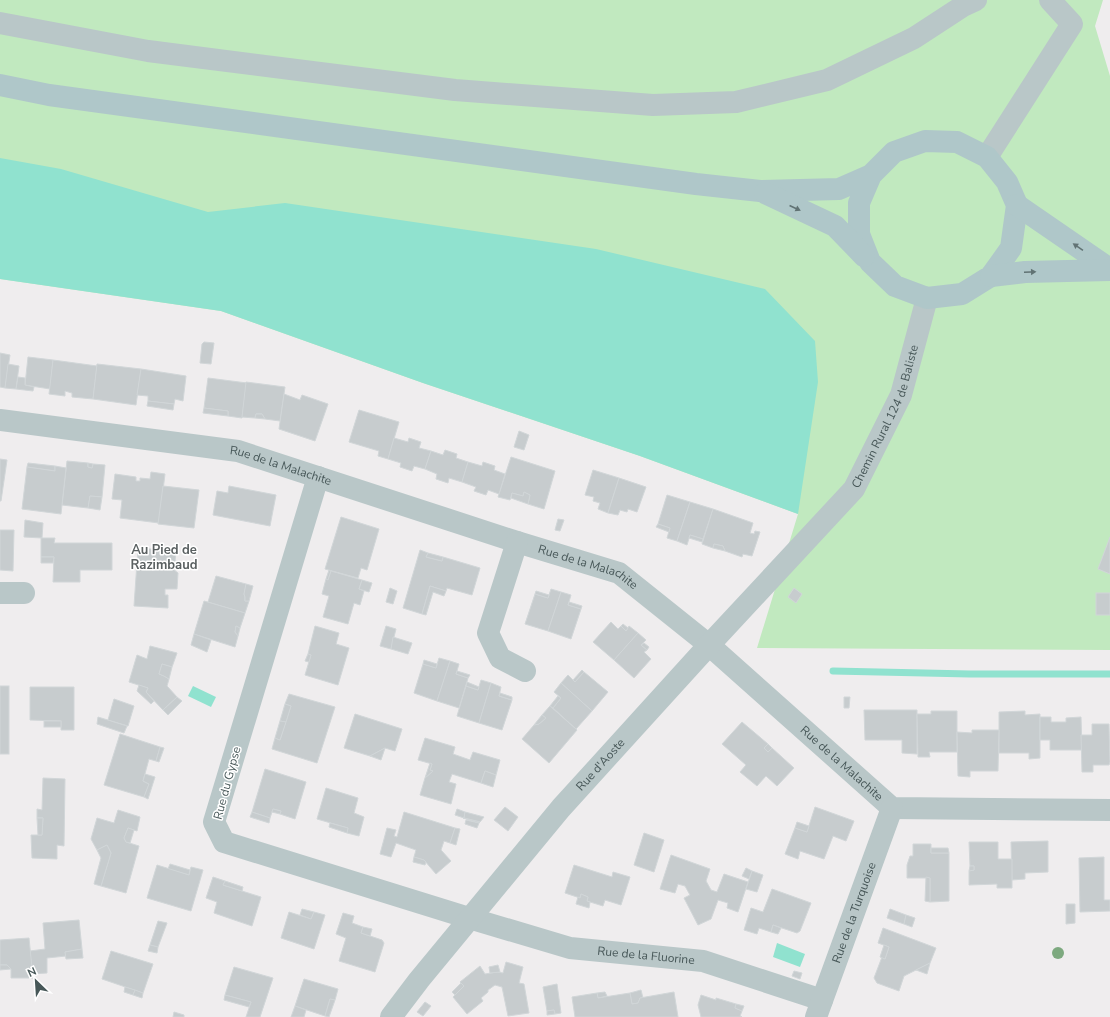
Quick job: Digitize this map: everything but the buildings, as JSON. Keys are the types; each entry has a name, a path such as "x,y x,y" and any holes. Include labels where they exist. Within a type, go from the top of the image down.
{"main road":[{"path":"0,85 49,95 190,115 689,183 760,191 839,189 871,175 894,152 925,141 957,142 986,157 1007,182 1017,205 1011,248 991,276 962,294 927,298 895,286 835,226 760,191"},
{"path":"870,262 859,234 859,203 871,175"},
{"path":"1017,205 1110,269"},
{"path":"991,276 1025,272 1110,269"}],"street":[{"path":"0,24 148,51 455,90 653,105 736,102 827,80 914,38 963,6 976,0"},
{"path":"986,157 1072,24 1050,0"},
{"name":"Chemin Rural 124 de Baliste","path":"822,524 854,489 902,395 927,298"},
{"name":"Rue de la Malachite","path":"0,420 238,451 517,542 619,573 709,645 892,808 1110,810"},
{"name":"Rue du Gypse","path":"318,477 214,822 224,842 469,918"},
{"name":"Rue d'Aoste","path":"391,1017 469,918 561,808 709,645 822,524"},
{"path":"517,542 488,633 500,658 525,671"},
{"path":"0,593 24,593"},
{"name":"Rue de la Turquoise","path":"819,1008 892,808"},
{"name":"Rue de la Fluorine","path":"469,918 570,948 703,961 819,1008"}],"shaded area":[{"path":"0,0 1103,0 1095,26 1110,76 1110,650 757,648 798,514 640,456 423,383 221,311 0,279"},
{"path":"0,158 61,169 208,212 285,203 596,249 765,289 815,341 818,382 798,514 640,456 423,383 221,311 0,279"},
{"path":"193,686 216,697 211,707 188,696"},
{"path":"777,943 805,954 800,967 773,957"}],"waterway":[{"path":"833,671 970,674 1110,674"}],"district":[{"name":"Au Pied de Razimbaud","path":"164,558"}]}
